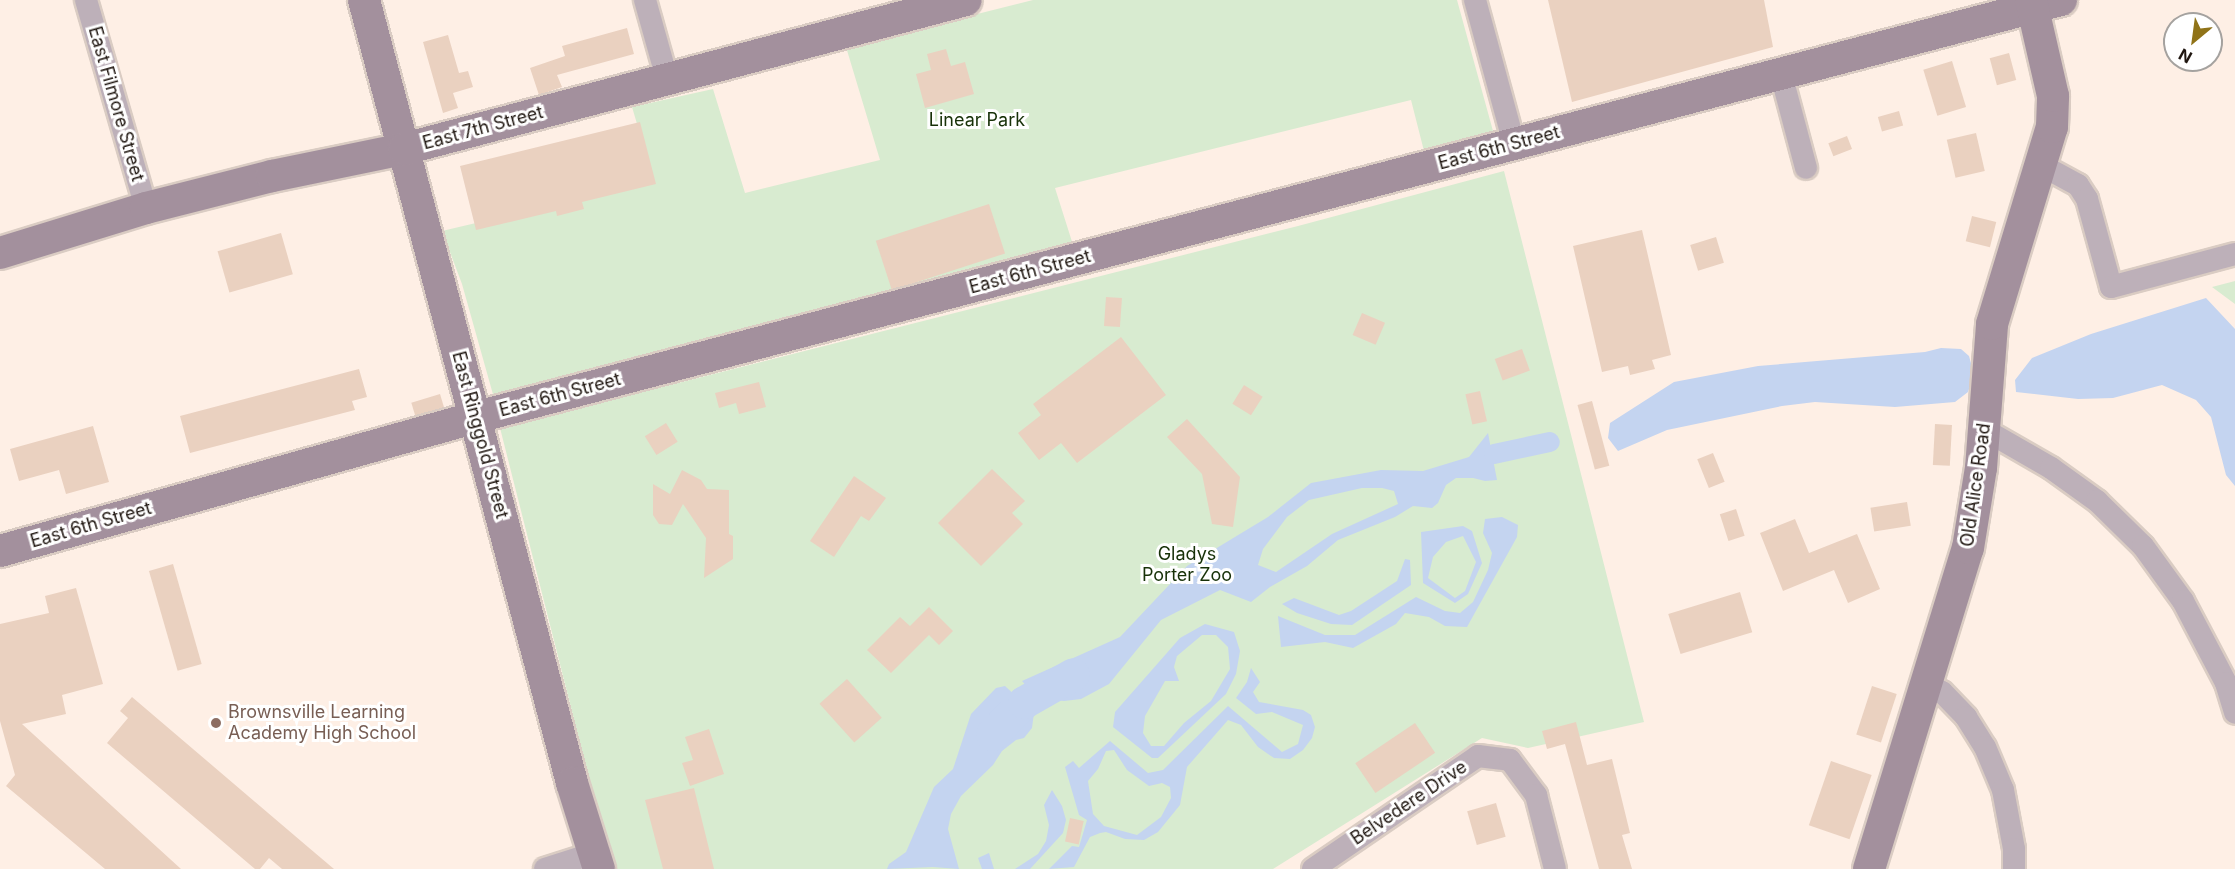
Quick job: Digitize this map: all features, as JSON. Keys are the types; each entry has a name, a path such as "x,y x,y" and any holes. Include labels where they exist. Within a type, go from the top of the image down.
{"main road":[{"name":"East Ringgold Street","path":"364,0 477,417 572,783 597,861"},
{"name":"East 7th Street","path":"0,253 146,208 272,176 404,149 667,79 926,5 966,0"},
{"name":"East 6th Street","path":"0,551 477,417 1781,74 2041,2"},
{"name":"Old Alice Road","path":"1869,869 1968,548 1985,430 1992,324 2052,127 2053,96 2041,2"}],"street":[{"name":"East Filmore Street","path":"86,0 146,208"},
{"path":"645,0 667,79"},
{"path":"1475,0 1514,144"},
{"path":"1781,74 1806,168"},
{"path":"2041,165 2078,184 2087,199 2110,287 2235,254"},
{"path":"1985,430 2051,468 2097,501 2143,546 2183,602 2226,683 2235,713"},
{"path":"1927,686 1942,692 1966,717 1985,747 2003,790 2014,849 2014,869"},
{"name":"Belvedere Drive","path":"1313,869 1478,756 1510,760 1536,795 1555,869"},
{"path":"545,869 597,861"}],"green space":[{"name":"Linear Park","path":"1033,0 1457,0 1493,131 1424,151 1411,100 1055,188 1074,248 494,398 462,284 442,231 654,181 632,107 713,89 745,193 880,160 846,47"},
{"name":"Gladys Porter Zoo","path":"1504,171 1644,722 1528,748 1482,738 1273,869 612,869 500,428 1298,226"},
{"path":"2235,281 2235,304 2212,287"}],"water":[{"path":"2206,298 2235,329 2235,486 2226,475 2211,417 2196,400 2162,385 2113,398 2078,399 2016,392 2015,380 2032,358 2091,334"},
{"path":"1941,348 1961,349 1969,356 1974,374 1968,392 1955,402 1895,407 1815,402 1782,406 1667,430 1618,451 1608,438 1610,423 1674,382 1758,366 1925,352"},
{"path":"1488,433 1497,480 1456,478 1446,485 1438,503 1432,508 1413,506 1395,517 1338,540 1307,566 1270,587 1251,602 1220,590 1161,620 1109,684 1081,699 1064,701 1037,698 1022,681 1120,637 1187,566 1268,517 1311,483 1381,470 1423,471 1469,457","holes":["1362,488 1382,488 1394,491 1398,504 1332,534 1276,572 1258,565 1263,549 1287,517 1309,500"]},
{"path":"1502,517 1518,525 1517,537 1467,627 1445,626 1429,617 1405,613 1396,624 1353,648 1325,642 1281,647 1278,616 1325,635 1355,635 1416,597 1445,611 1460,613 1473,602 1488,570 1492,553 1483,533 1485,519"},
{"path":"1463,526 1472,531 1482,563 1468,594 1455,603 1423,583 1421,532","holes":["1463,536 1476,562 1465,591 1455,598 1428,578 1433,557 1446,542"]},
{"path":"1405,559 1410,560 1411,585 1352,625 1331,624 1297,613 1282,604 1294,598 1339,615 1351,611 1397,581"},
{"path":"1205,624 1234,632 1240,651 1236,674 1226,694 1158,758 1152,758 1113,727 1115,712 1180,638","holes":["1202,635 1216,635 1228,647 1230,669 1211,701 1184,723 1164,746 1151,746 1143,733 1145,716 1165,681 1179,681 1174,667 1177,656"]},
{"path":"1251,668 1260,682 1253,692 1259,702 1303,710 1311,715 1315,727 1312,738 1303,750 1290,759 1274,758 1258,747 1241,725 1228,720 1187,767 1180,805 1158,832 1144,840 1125,839 1106,832 1100,833 1090,837 1074,867 1049,869 1072,846 1079,847 1087,820 1079,815 1065,767 1073,761 1079,768 1110,741 1148,773 1163,770 1228,706 1282,752 1298,744 1303,725 1272,712 1256,714 1236,698 1247,682","holes":["1114,750 1127,770 1149,786 1162,783 1170,787 1171,798 1161,817 1137,835 1104,826 1093,814 1088,781 1098,769 1106,751"]},
{"path":"1005,686 1034,713 1032,728 1024,738 1016,740 1002,751 993,765 961,796 951,814 948,829 959,869 933,867 887,869 889,864 906,852 934,787 953,769 971,714 996,688"},
{"path":"1052,790 1062,806 1066,820 1063,833 1030,869 1015,869 1038,854 1046,841 1049,825 1044,805"},
{"path":"989,853 994,869 982,869 978,858"}],"building":[{"path":"1548,0 1764,0 1773,47 1572,102"},
{"path":"627,28 634,54 557,75 562,87 539,95 530,68 565,56 562,46"},
{"path":"448,35 459,73 468,71 473,87 453,93 458,108 443,113 423,42"},
{"path":"946,49 951,66 965,62 974,94 925,108 916,74 931,70 927,54"},
{"path":"2009,53 2016,80 1997,85 1990,58"},
{"path":"1952,61 1966,107 1937,116 1923,70"},
{"path":"1899,111 1903,125 1882,131 1878,117"},
{"path":"640,122 656,184 582,202 584,209 557,216 556,211 476,230 460,166"},
{"path":"1976,133 1985,171 1956,178 1947,140"},
{"path":"1847,136 1852,149 1833,156 1828,143"},
{"path":"989,204 1005,253 892,290 876,241"},
{"path":"1972,216 1996,222 1990,247 1966,241"},
{"path":"1642,230 1671,355 1652,360 1655,369 1630,375 1628,366 1602,372 1573,246"},
{"path":"281,233 293,274 229,293 218,251"},
{"path":"1716,237 1724,263 1698,271 1690,245"},
{"path":"1106,297 1122,298 1120,327 1104,326"},
{"path":"1362,313 1385,323 1376,345 1353,335"},
{"path":"1121,337 1166,395 1077,463 1061,443 1039,460 1018,433 1041,415 1033,404"},
{"path":"1522,349 1530,371 1503,381 1495,359"},
{"path":"359,369 367,397 352,401 355,410 190,453 180,416"},
{"path":"759,382 766,407 739,414 736,403 719,408 715,393"},
{"path":"1244,385 1263,397 1251,415 1232,404"},
{"path":"1480,391 1487,421 1472,425 1465,394"},
{"path":"440,394 444,407 415,416 411,403"},
{"path":"1592,401 1609,466 1595,470 1578,405"},
{"path":"1187,419 1240,477 1233,527 1212,524 1202,474 1167,437"},
{"path":"666,423 678,442 656,455 645,436"},
{"path":"1935,424 1952,425 1950,466 1933,465"},
{"path":"93,426 109,482 66,494 59,470 19,481 10,449"},
{"path":"1713,453 1725,482 1709,488 1697,459"},
{"path":"992,469 1025,501 1012,513 1023,524 981,566 938,523"},
{"path":"682,470 701,480 707,489 729,490 729,534 733,536 733,559 704,578 706,538 683,504 672,525 659,524 653,515 653,484 670,494"},
{"path":"854,476 886,498 869,521 861,516 834,557 810,541"},
{"path":"1907,502 1911,526 1874,531 1870,508"},
{"path":"1736,509 1745,536 1728,541 1720,514"},
{"path":"1795,519 1809,553 1857,534 1880,589 1848,603 1834,570 1783,591 1760,533"},
{"path":"173,564 202,664 178,671 149,571"},
{"path":"76,588 103,684 62,695 66,714 22,724 181,869 105,869 6,786 15,775 0,721 0,624 49,613 45,596"},
{"path":"1740,592 1752,632 1681,654 1668,614"},
{"path":"929,607 953,631 939,645 929,635 891,673 867,650 900,617 910,626"},
{"path":"847,679 882,718 854,742 820,704"},
{"path":"1872,686 1897,694 1881,743 1856,735"},
{"path":"132,697 334,869 282,869 269,858 260,869 255,869 107,743 128,718 120,711"},
{"path":"1576,722 1587,765 1612,759 1630,833 1622,835 1632,869 1599,869 1565,744 1547,749 1542,731"},
{"path":"1415,723 1435,753 1375,793 1355,763"},
{"path":"709,729 724,774 690,786 682,763 693,760 685,737"},
{"path":"1831,761 1872,775 1850,839 1809,825"},
{"path":"694,788 714,869 663,869 645,800"},
{"path":"1496,803 1506,837 1477,845 1467,811"},
{"path":"1070,818 1084,821 1079,844 1065,841"}],"waterway":[{"path":"1494,454 1550,442"},
{"path":"992,734 1024,702 1073,674"}],"place":[{"name":"Brownsville Learning Academy High School","path":"216,723"}]}
